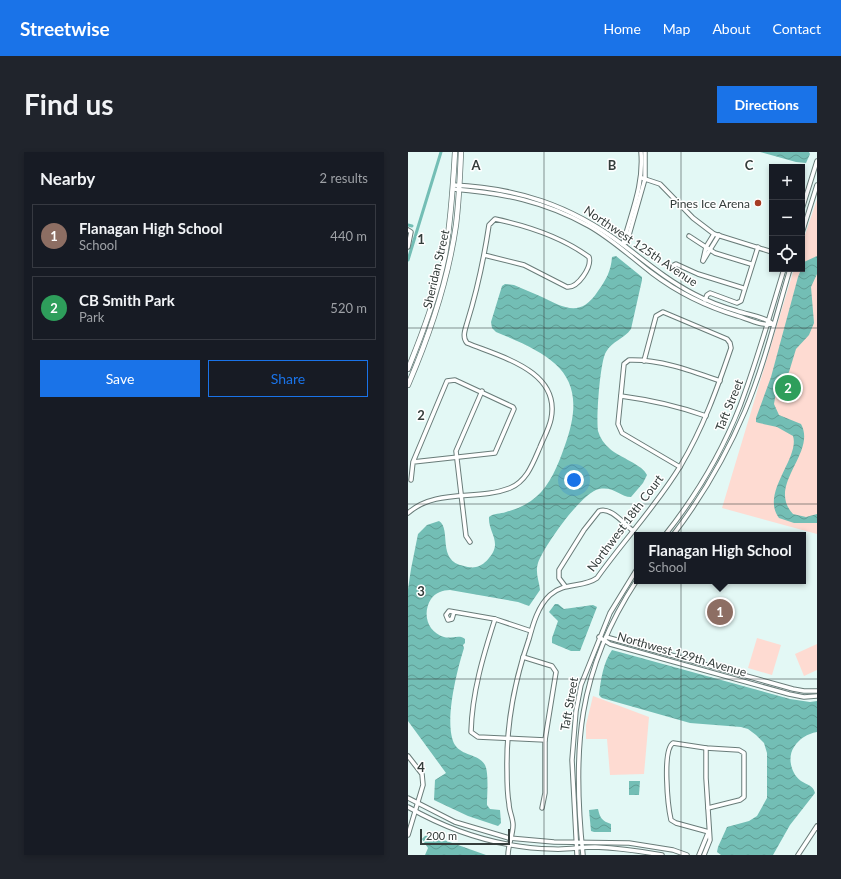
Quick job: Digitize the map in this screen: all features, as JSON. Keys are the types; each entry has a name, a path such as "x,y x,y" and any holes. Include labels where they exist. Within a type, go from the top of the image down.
{"main road":[{"name":"Sheridan Street","path":"408,369 431,307 444,257 453,187 455,152"},
{"name":"Sheridan Street","path":"408,385 426,342 441,296 454,237 461,152"}],"street":[{"path":"641,152 643,179"},
{"path":"623,244 627,242 643,179 645,152"},
{"path":"805,200 817,160"},
{"path":"643,179 660,184 693,218 714,234 769,251"},
{"path":"805,223 817,185"},
{"name":"Northwest 125th Avenue","path":"453,187 502,189 532,196 579,217 623,244 665,278 704,301 768,320 773,324"},
{"name":"Northwest 125th Avenue","path":"459,187 512,196 574,218 605,236 665,283 704,301 766,325 773,324"},
{"path":"408,513 415,507 428,500 495,492 517,485 530,472 551,421 552,408 548,391 535,374 526,368 467,343 464,339 464,333 475,298 489,225 496,219 540,231 589,257 590,265 576,285 567,287 524,265 484,255"},
{"path":"408,248 410,231"},
{"path":"714,234 706,247 703,261 719,236"},
{"path":"689,236 710,251 751,264"},
{"path":"704,301 710,293 737,303 741,301 758,247"},
{"path":"674,266 676,264 698,274 743,288"},
{"name":"Taft Street","path":"667,532 696,492 725,440 749,383 783,272"},
{"name":"Taft Street","path":"674,532 701,495 731,442 745,410 789,272"},
{"name":"Northwest 18th Court","path":"508,855 508,845 513,825 509,805 508,739 511,703 531,631 543,603 549,595 565,586 587,584 597,578 680,467 706,416 731,348 727,339 702,330 667,314 659,314 655,319 644,361"},
{"path":"680,467 622,433 620,429 621,396 623,369 626,362 633,360 644,361 680,368 720,381"},
{"path":"410,480 413,462 445,384 450,380 455,380 482,391 513,406 514,409 495,453 456,459 413,462"},
{"path":"470,542 466,536 460,496 456,451 482,391"},
{"path":"621,396 652,400 684,408 706,416"},
{"path":"565,586 559,578 559,570 584,530 599,511 610,511 632,530"},
{"name":"Taft Street","path":"577,855 572,789 573,743 576,711 581,685 599,637 622,591 634,573"},
{"name":"Taft Street","path":"583,855 578,788 579,744 583,710 598,657 615,616 635,584"},
{"path":"454,612 495,619 531,631"},
{"path":"495,619 483,657 476,691 471,732 475,736 545,740"},
{"name":"Northwest 129th Avenue","path":"599,637 789,694 804,697 817,696"},
{"name":"Northwest 129th Avenue","path":"606,639 804,692 817,691"},
{"path":"523,657 552,666 556,677 545,740 545,794 542,808"},
{"path":"739,674 741,680"},
{"path":"581,685 588,688"},
{"path":"573,743 579,744"},
{"path":"708,808 740,800 744,796 744,757 742,751 706,748 677,743 671,744 667,754 667,784 671,820 676,823 708,832"},
{"path":"704,855 710,840 708,832 706,748"},
{"path":"408,756 422,774 423,785 408,835"},
{"path":"572,789 578,788"},
{"path":"408,798 455,822 510,838 531,842 629,843 673,850 687,855"},
{"path":"408,807 439,824 477,837 508,845 554,849 622,848 662,855"},
{"path":"798,855 817,826"},
{"path":"699,855 708,832"}],"shaded area":[{"path":"817,199 817,534 722,508 793,272 805,272 805,235"},
{"path":"757,638 781,645 772,675 748,668"},
{"path":"817,644 817,670 804,676 795,654"},
{"path":"593,696 649,717 644,774 610,775 607,739 586,739 586,725"}],"water":[{"path":"760,152 809,152 810,154 806,163 796,162"},
{"path":"616,256 642,277 642,280 631,329 611,345 604,357 599,390 598,431 602,441 610,449 645,471 647,475 643,483 631,497 627,497 613,490 604,488 592,492 583,499 555,533 542,555 538,563 537,570 540,590 529,606 518,602 450,590 442,591 435,595 428,604 428,621 430,626 438,635 444,637 461,637 465,639 452,697 450,724 452,736 458,749 479,759 485,765 487,779 487,805 490,809 500,810 501,823 498,826 468,816 434,800 435,780 446,773 408,721 408,589 418,534 427,525 439,521 443,525 447,552 450,558 455,563 464,566 478,566 483,564 488,559 495,547 489,517 495,514 514,510 533,500 545,487 559,461 571,423 573,403 570,386 563,372 551,361 518,341 496,332 492,328 491,322 502,286 505,284 514,285 558,305 573,308 579,307 585,305 598,291 608,275 612,257"},
{"path":"817,256 817,274 811,287 814,323 809,335 796,349 789,372 776,392 774,404 779,415 801,424 804,435 803,446 788,480 785,492 786,503 793,514 806,517 817,514 817,523 794,523 779,518 774,508 774,498 777,487 791,455 794,445 793,436 777,427 756,422 756,418 771,377 798,277 800,272 805,272 805,262"},
{"path":"555,604 558,604 564,609 593,605 597,607 580,651 571,651 552,643 552,638 558,621 549,612"},
{"path":"612,650 790,699 810,702 817,701 817,732 807,735 801,739 794,747 791,756 791,765 795,774 801,781 811,787 815,793 790,825 773,855 721,855 717,852 727,827 749,821 757,816 767,798 767,753 764,743 748,729 741,727 690,723 602,698 599,695 604,666"},
{"path":"629,781 640,781 639,795 629,795"},
{"path":"598,809 602,819 611,824 611,832 591,831 589,810"},
{"path":"427,834 486,855 425,855 428,848 422,839"}],"waterway":[{"path":"408,260 441,152"},
{"path":"408,225 412,226"}],"place":[{"name":"Pines Ice Arena","path":"758,203"},
{"name":"CB Smith Park","path":"788,388"},
{"name":"Flanagan High School","path":"720,612"}]}
